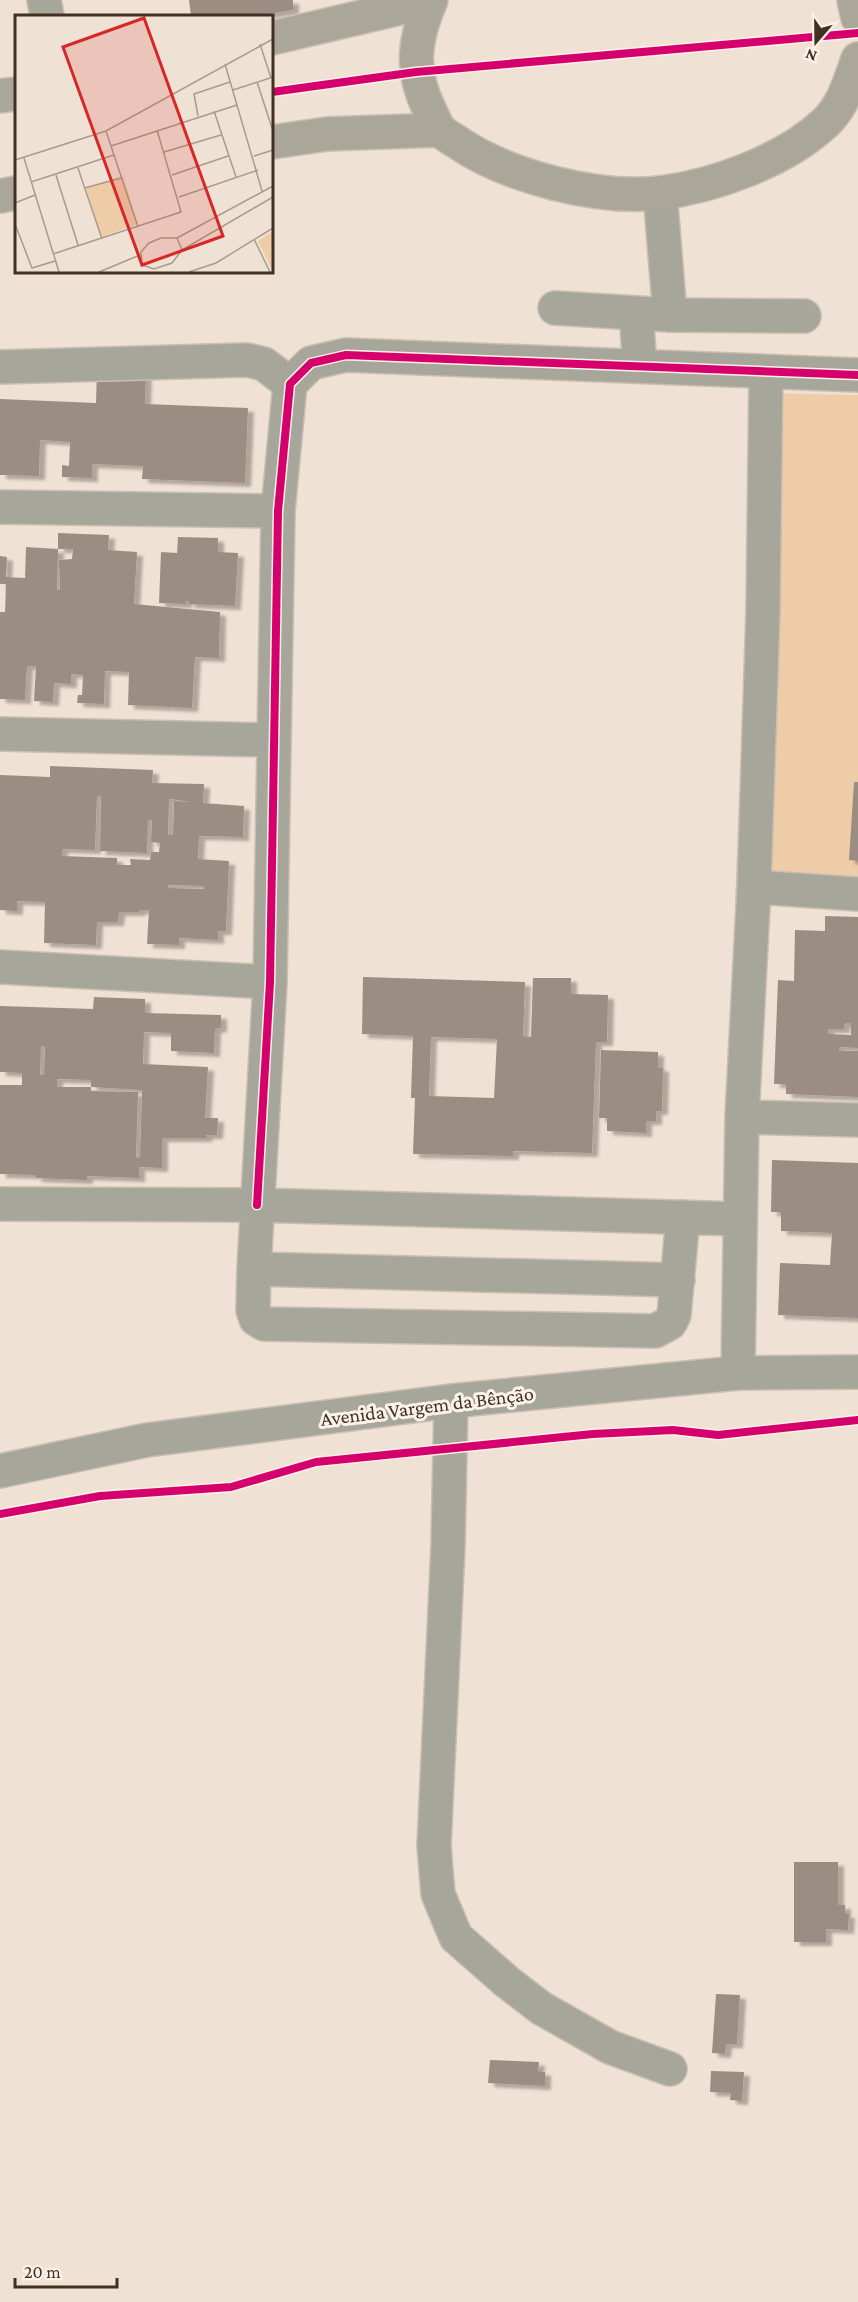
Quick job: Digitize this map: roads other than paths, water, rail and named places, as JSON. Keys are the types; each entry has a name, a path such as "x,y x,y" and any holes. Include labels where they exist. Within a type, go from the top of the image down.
{"main road":[{"path":"273,38 430,0 416,49 416,72 420,90 440,130 472,152 547,182 584,190 624,194 660,193 719,181 762,163 794,146 826,123 851,97 858,59"},
{"path":"854,0 858,18"},
{"path":"0,96 15,94"},
{"path":"273,142 327,134 440,130"},
{"path":"0,196 15,193"}],"street":[{"path":"44,0 47,15"},
{"path":"660,193 670,315"},
{"path":"555,308 670,315 804,316"},
{"path":"636,313 640,366"},
{"path":"683,1217 674,1315 670,1323 655,1331 264,1324 256,1319 253,1310 254,1269 270,982 272,740 278,511 290,384 311,363 346,355 858,375"},
{"path":"0,367 247,360 264,364 290,384"},
{"path":"738,1373 742,1117 754,887 763,612 766,372"},
{"path":"0,507 278,511"},
{"path":"0,734 272,740"},
{"path":"754,887 858,894"},
{"path":"0,967 270,982"},
{"path":"742,1117 858,1120"},
{"path":"0,1204 257,1205 740,1219"},
{"path":"254,1269 678,1280"},
{"name":"Avenida Vargem da Bênção","path":"0,1471 147,1440 451,1401 738,1373 858,1372"},
{"path":"451,1401 448,1546 434,1846 438,1894 456,1937 541,2008 610,2047 670,2069"}]}
